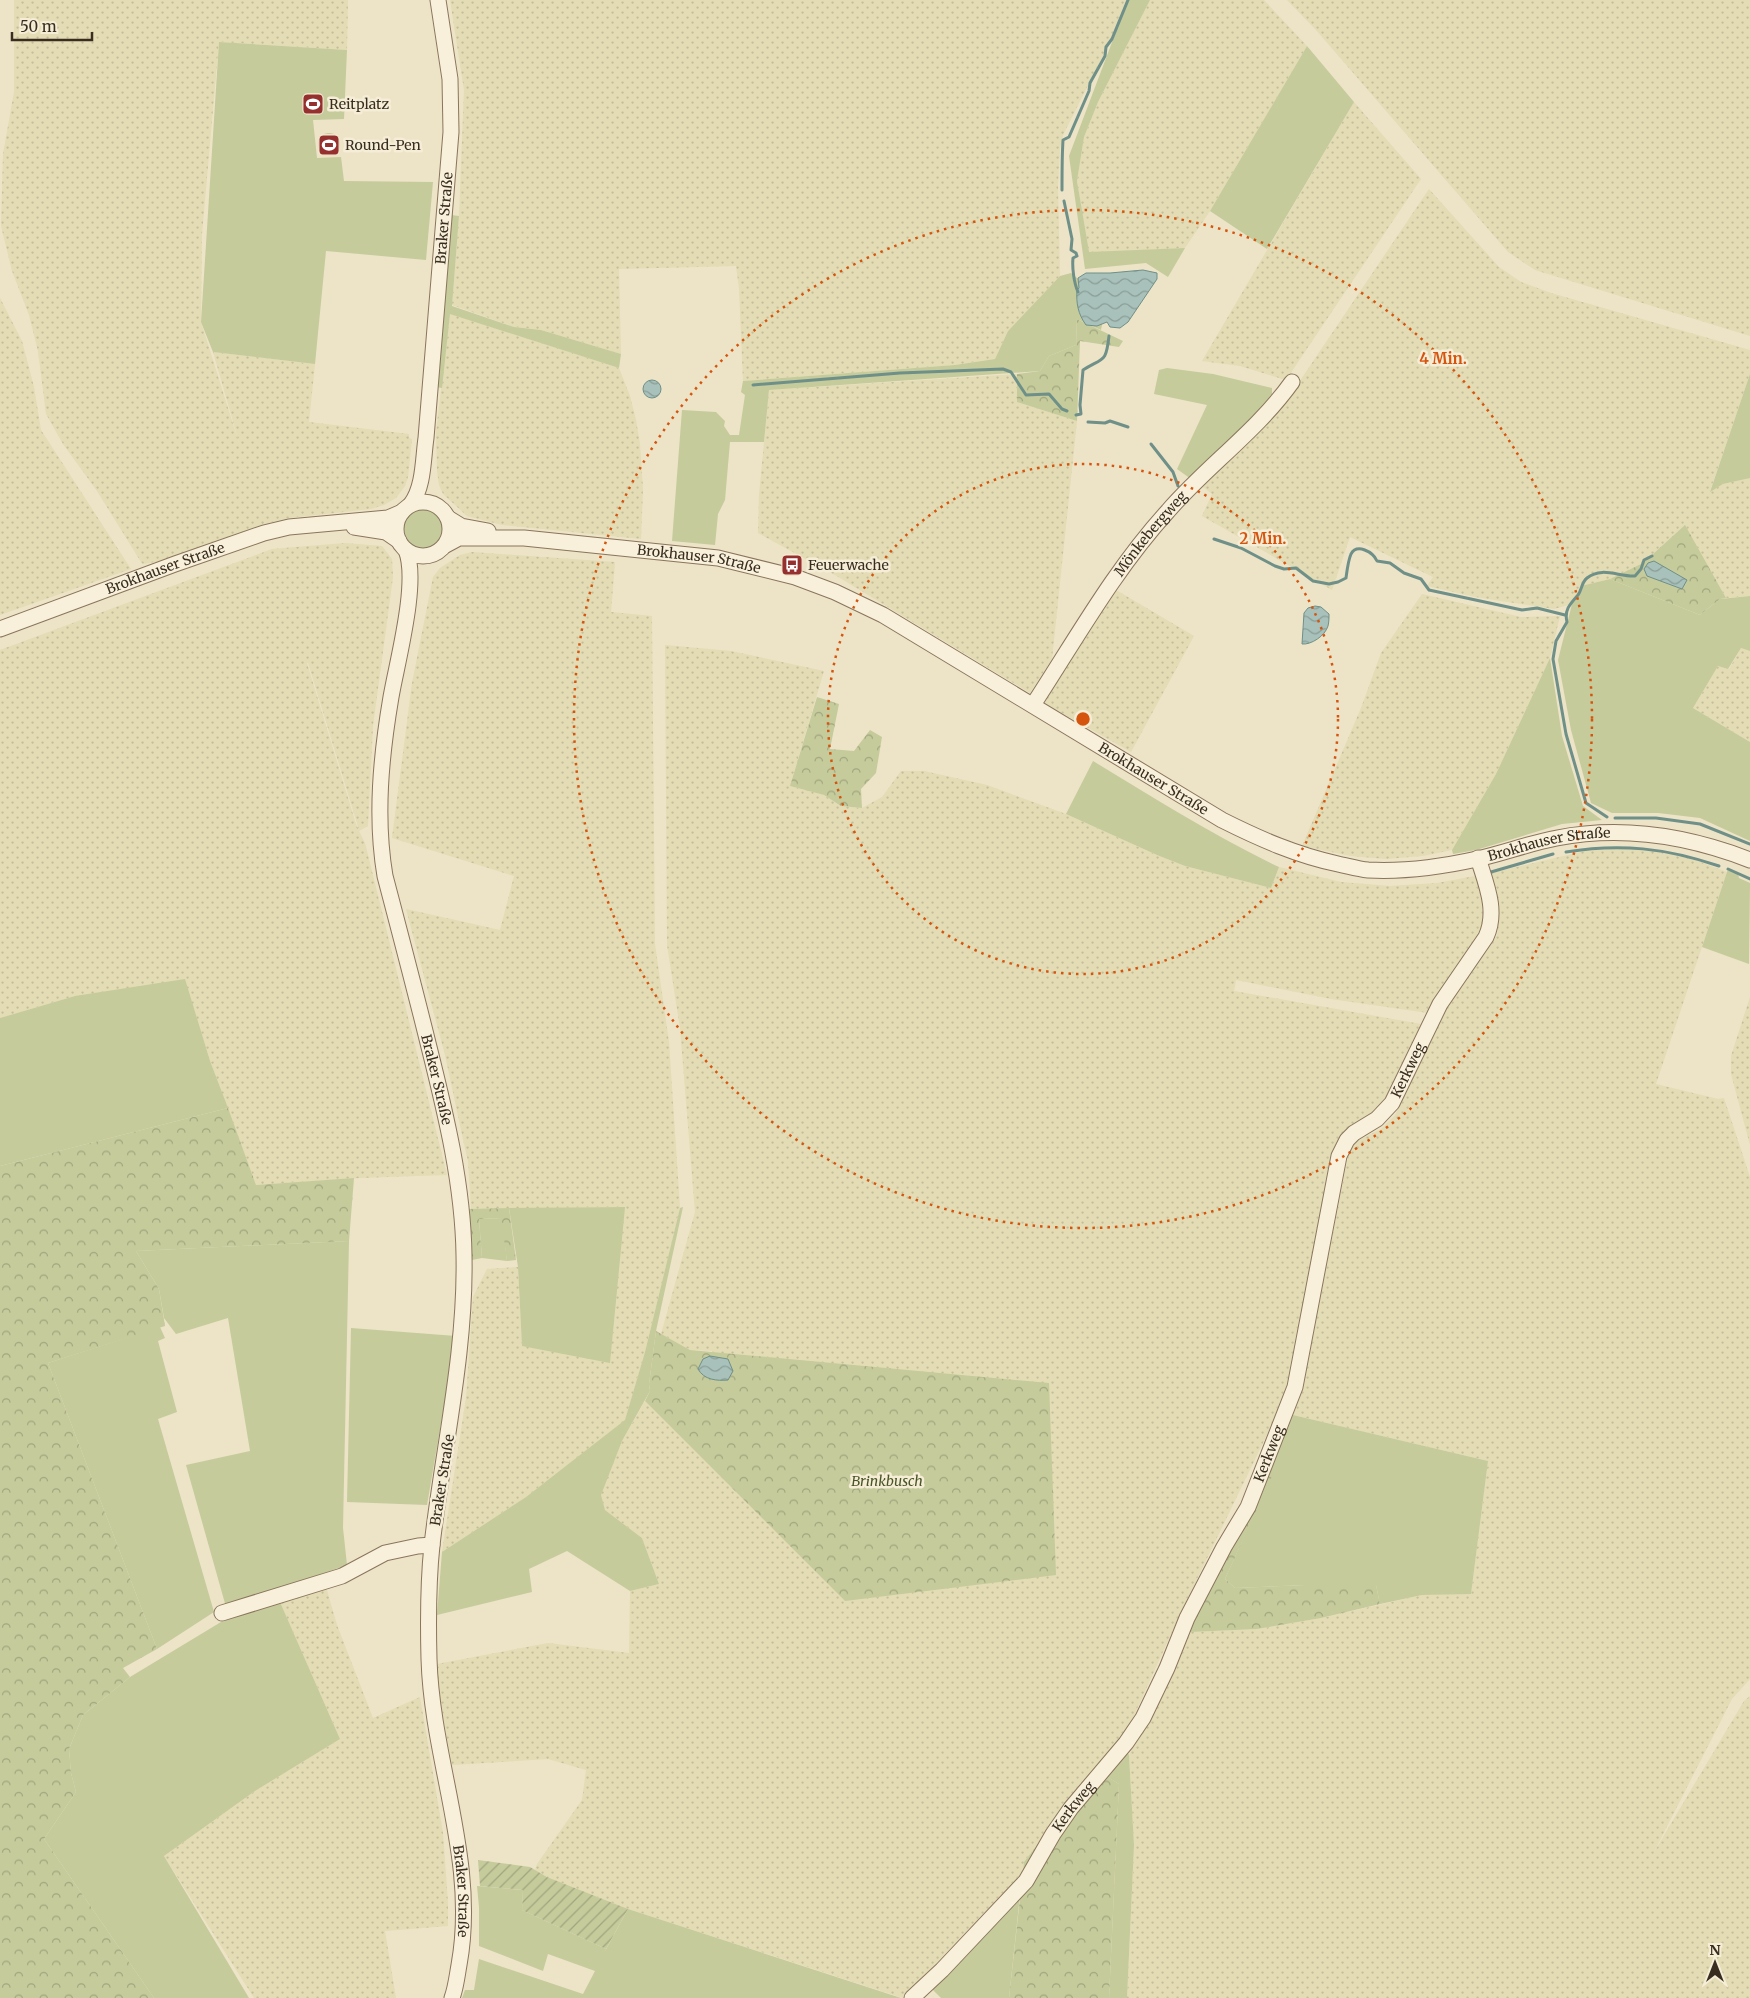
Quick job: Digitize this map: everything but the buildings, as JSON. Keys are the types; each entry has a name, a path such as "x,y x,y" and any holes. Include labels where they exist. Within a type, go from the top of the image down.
{"street":[{"name":"Braker Straße","path":"407,508 416,498 426,438 451,132 450,79 438,0"},
{"name":"Mönkebergweg","path":"1033,705 1132,553 1168,510 1277,403 1292,382"},
{"name":"Braker Straße","path":"426,438 430,492 437,506"},
{"path":"429,502 437,506 444,511 451,528 450,537 446,545 439,552 431,556 421,556 402,546 396,526 407,508 429,502"},
{"name":"Brokhauser Straße","path":"0,629 240,540 289,528 388,518 407,508"},
{"name":"Brokhauser Straße","path":"448,518 461,526 524,538 718,558 795,577 835,592 883,615 1222,820 1253,836 1296,854 1366,870 1422,869 1478,858 1557,838 1612,832 1646,833 1683,838 1750,860"},
{"name":"Brokhauser Straße","path":"335,523 381,531 392,535 402,546"},
{"name":"Brokhauser Straße","path":"446,545 459,538 524,538"},
{"name":"Braker Straße","path":"402,546 410,564 406,617 391,697 382,769 379,820 380,850 384,876 437,1077 450,1137 461,1206 464,1257 460,1349 432,1545 429,1582 429,1660 432,1697 463,1876 465,1916 462,1951 452,1998"},
{"name":"Braker Straße","path":"406,617 422,566 431,556"},
{"name":"Kerkweg","path":"912,1998 942,1970 1026,1881 1053,1834 1071,1808 1126,1743 1143,1718 1167,1668 1187,1618 1224,1547 1248,1507 1296,1386 1339,1156 1347,1140 1354,1133 1378,1118 1392,1103 1440,1004 1490,930 1491,906 1478,858"},
{"name":"Braker Straße","path":"222,1613 342,1576 385,1553 432,1545"}],"green space":[{"path":"14,0 348,0 347,50 219,42 202,234 201,322 240,446 213,352 315,364 309,422 409,434 409,438 412,439 408,477 405,486 396,498 384,505 371,509 289,518 264,524 168,560 143,564 141,562 97,491 63,444 46,414 38,351 29,315 12,271 1,226 3,154 14,92"},
{"path":"450,0 1128,0 1107,48 1063,135 1060,149 1058,186 1060,276 1008,331 995,359 955,365 743,381 739,288 736,266 619,269 621,354 541,330 514,327 452,305 459,216 464,90"},
{"path":"1128,0 1150,0 1098,102 1084,137 1077,181 1089,252 1185,248 1168,277 1146,263 1085,269 1069,156"},
{"path":"1150,0 1264,0 1307,46 1210,211 1185,248 1088,253 1077,180 1084,137 1098,102"},
{"path":"1287,0 1750,0 1750,336 1535,270 1508,252 1316,30"},
{"path":"219,42 347,50 344,119 313,120 317,158 341,157 344,181 433,182 426,260 326,251 315,364 213,352 201,322"},
{"path":"1307,46 1354,102 1267,249 1210,211"},
{"path":"1354,102 1421,179 1286,380 1240,366 1202,361"},
{"name":"Round-Pen","path":"329,133 337,136 340,144 337,152 329,155 321,152 318,144 321,136"},
{"path":"1429,189 1499,267 1521,282 1551,293 1750,350 1750,374 1710,491 1723,484 1750,478 1750,596 1726,598 1684,526 1643,563 1610,579 1581,586 1572,604 1554,609 1475,597 1427,586 1433,577 1350,537 1332,590 1202,516 1212,494 1199,484 1281,409"},
{"path":"451,215 459,216 452,306 514,327 541,330 621,354 619,368 450,314 442,388 436,387"},
{"path":"1071,273 1083,283 1104,315 1101,330 1077,319 1076,345 1049,356 1040,371 769,390 764,442 730,442 725,500 718,514 715,545 672,541 682,410 716,412 725,421 724,426 730,435 739,435 745,395 741,392 743,381 955,365 995,359 1008,331 1060,276"},
{"path":"0,298 22,341 34,387 41,430 131,569 0,615"},
{"path":"450,313 619,368 630,396 640,444 643,489 641,539 502,525 467,516 443,494 439,485 437,471 436,432"},
{"path":"1077,319 1123,341 1119,347 1080,341 1077,421 1017,402 1017,374 1040,371 1049,356 1076,345"},
{"path":"1167,368 1213,374 1272,388 1272,399 1191,479 1177,469 1207,405 1154,394 1159,370"},
{"path":"1017,374 1017,402 1077,421 1052,659 1030,693 835,575 758,533 759,495 769,390"},
{"path":"1750,374 1750,478 1723,484 1710,492"},
{"path":"428,508 435,511 441,517 444,528 443,536 435,545 428,548 420,548 413,545 405,536 404,524 407,517 416,509"},
{"path":"1685,525 1726,598 1720,599 1700,615 1610,579 1643,563"},
{"path":"345,543 382,546 392,559 393,577 373,726 368,826 359,831 365,843 447,1175 360,1178 256,1185 210,1061 75,996 0,1018 0,650 272,549","holes":["308,663 359,830 356,824"]},
{"path":"472,552 615,562 611,612 652,616 655,944 669,1042 680,1208 645,1352 625,1421 526,1497 442,1552 466,1398 473,1297 487,1269 518,1267 522,1346 625,1207 471,1209 468,1161 445,1055 406,909 500,930 514,876 392,838 412,683 433,577 440,568 460,555"},
{"path":"1610,579 1700,615 1720,599 1750,596 1750,651 1741,648 1728,669 1718,666 1693,708 1750,742 1750,841 1700,818 1658,813 1612,813 1591,803 1571,730 1558,660 1572,604 1581,586"},
{"path":"1116,590 1194,636 1131,752 1044,703 1063,670"},
{"path":"1422,594 1521,617 1560,616 1550,658 1496,774 1452,850 1423,856 1386,859 1351,856 1302,846 1361,708 1381,653"},
{"path":"665,645 731,651 824,671 790,786 824,795 841,806 862,808 882,797 901,771 924,771 987,785 1066,814 1185,866 1271,888 1279,867 1341,882 1390,886 1437,883 1475,876 1479,886 1483,912 1482,929 1478,941 1428,1013 1331,999 1236,980 1234,991 1421,1024 1385,1099 1369,1117 1342,1136 1333,1150 1292,1383 1182,1610 1127,1731 1024,1862 1023,1872 903,1998 628,1909 547,1877 535,1870 537,1864 582,1800 586,1770 548,1759 452,1765 440,1703 437,1664 548,1643 629,1653 630,1591 659,1584 642,1538 605,1510 600,1495 622,1441 645,1401 845,1601 712,1351 690,1350 661,1334 695,1212 680,1028 667,945"},
{"path":"1741,648 1750,651 1750,742 1693,708 1718,666 1729,669"},
{"path":"1550,658 1562,736 1583,806 1602,820 1562,824 1476,850 1453,854 1452,850 1496,774"},
{"path":"817,697 839,704 830,749 854,751 870,730 882,737 876,773 861,789 862,808 841,806 824,795 790,786"},
{"path":"1093,761 1208,830 1279,867 1271,888 1185,866 1066,814"},
{"path":"1622,848 1664,852 1698,861 1727,872 1656,1084 1718,1099 1724,1098 1750,1177 1750,1679 1732,1699 1654,1852 1744,1701 1750,1696 1750,1998 1127,1998 1134,1845 1129,1755 1191,1632 1257,1629 1321,1618 1422,1595 1471,1593 1488,1461 1293,1415 1303,1388 1351,1148 1361,1139 1381,1129 1395,1115 1448,1005 1497,935 1499,916 1491,873 1585,851"},
{"path":"1728,869 1738,874 1739,878 1750,883 1749,964 1702,947"},
{"path":"185,979 210,1061 228,1108 0,1166 0,1018 75,996"},
{"path":"1750,997 1750,1145 1731,1074 1731,1056"},
{"path":"228,1108 256,1185 354,1178 349,1241 136,1251 159,1289 165,1326 48,1363 157,1649 123,1668 130,1677 83,1715 69,1749 71,1773 76,1792 44,1839 154,1998 0,1998 0,1166"},
{"path":"625,1207 610,1363 522,1346 518,1267 509,1208"},
{"path":"683,1207 656,1331 649,1384 650,1391 622,1441 601,1495 605,1510 642,1538 659,1584 630,1591 567,1551 529,1569 532,1592 437,1615 442,1552 526,1497 625,1420 645,1352 680,1208"},
{"path":"509,1208 516,1260 507,1261 501,1218 479,1219 482,1258 472,1260 468,1209"},
{"path":"502,1218 507,1261 482,1258 479,1219"},
{"path":"349,1241 343,1528 347,1565 226,1607 186,1465 250,1451 228,1318 176,1334 164,1318 159,1289 136,1251"},
{"path":"160,1327 165,1338 158,1341 177,1412 158,1419 214,1612 157,1649 48,1363"},
{"path":"351,1328 456,1336 427,1505 347,1502"},
{"name":"Brinkbusch","path":"656,1331 690,1350 1049,1383 1056,1575 845,1601 645,1401 650,1391 649,1384"},
{"path":"1293,1415 1488,1461 1471,1594 1422,1595 1380,1604 1376,1585 1305,1585 1235,1588 1225,1579 1278,1461 1273,1458"},
{"path":"1266,1453 1279,1461 1225,1579 1235,1588 1305,1585 1376,1585 1380,1604 1321,1618 1257,1629 1191,1632 1184,1629"},
{"path":"326,1587 337,1625 373,1718 420,1697 443,1833 448,1926 385,1931 396,1998 254,1998 164,1856 255,1791 340,1739 280,1602"},
{"path":"280,1602 340,1739 255,1791 164,1856 249,1998 154,1998 44,1839 76,1792 71,1773 69,1749 83,1715 130,1677 221,1622"},
{"path":"1126,1749 1129,1755 1134,1845 1127,1998 1109,1998 1119,1784 1104,1775"},
{"path":"1096,1770 1119,1784 1109,1998 1009,1998 1024,1862"},
{"path":"478,1860 530,1867 547,1877 628,1909 606,1949 522,1910 523,1890 480,1886"},
{"path":"477,1886 523,1890 522,1910 606,1949 604,1953 628,1909 901,1998 462,1998 465,1990 474,1990 479,1959 583,1994 595,1971 548,1954 543,1971 479,1946"},
{"path":"1020,1895 1009,1998 941,1998 930,1987"}],"water":[{"path":"1143,270 1157,273 1157,279 1128,322 1120,328 1110,327 1107,322 1097,326 1086,325 1079,313 1077,304 1078,278 1086,273"},
{"path":"652,380 658,383 661,389 658,395 652,398 646,395 643,389 646,383"},
{"path":"1654,561 1687,580 1682,589 1647,576 1644,569 1648,563"},
{"path":"1321,607 1329,614 1328,626 1317,639 1302,644 1304,613 1308,608"},
{"path":"710,1356 728,1359 733,1371 728,1380 711,1379 704,1376 698,1369 703,1359"}],"waterway":[{"path":"1062,190 1063,140 1069,137 1089,91 1090,83 1105,56 1106,47 1112,39 1128,0"},
{"path":"1064,201 1072,239 1071,250 1077,256 1073,258 1073,266 1074,280 1078,292"},
{"path":"1076,415 1081,414 1083,370 1103,358 1107,351 1109,336"},
{"path":"753,385 900,373 1003,369 1011,372 1026,395 1049,394 1062,409 1067,411"},
{"path":"1088,422 1105,423 1110,421 1128,427"},
{"path":"1151,444 1173,472 1178,486"},
{"path":"1214,539 1241,548 1275,566 1284,569 1296,568 1313,581 1329,584 1346,578 1351,554 1357,549 1361,549 1369,552 1377,561 1390,563 1404,573 1421,579 1429,590 1522,610 1537,608 1565,615"},
{"path":"1607,817 1586,803 1566,734 1553,659 1556,641 1567,622 1566,614 1568,607 1579,593 1587,578 1605,572 1635,576 1641,569 1644,560 1652,556"},
{"path":"1615,818 1656,818 1700,824 1750,844"},
{"path":"1566,852 1605,848 1643,849 1680,855 1719,866"},
{"path":"1491,872 1553,854"},
{"path":"1728,869 1750,879"}],"place":[{"name":"Reitplatz","path":"313,104"},
{"name":"Round-Pen","path":"329,145"},
{"name":"Feuerwache","path":"792,565"}]}
